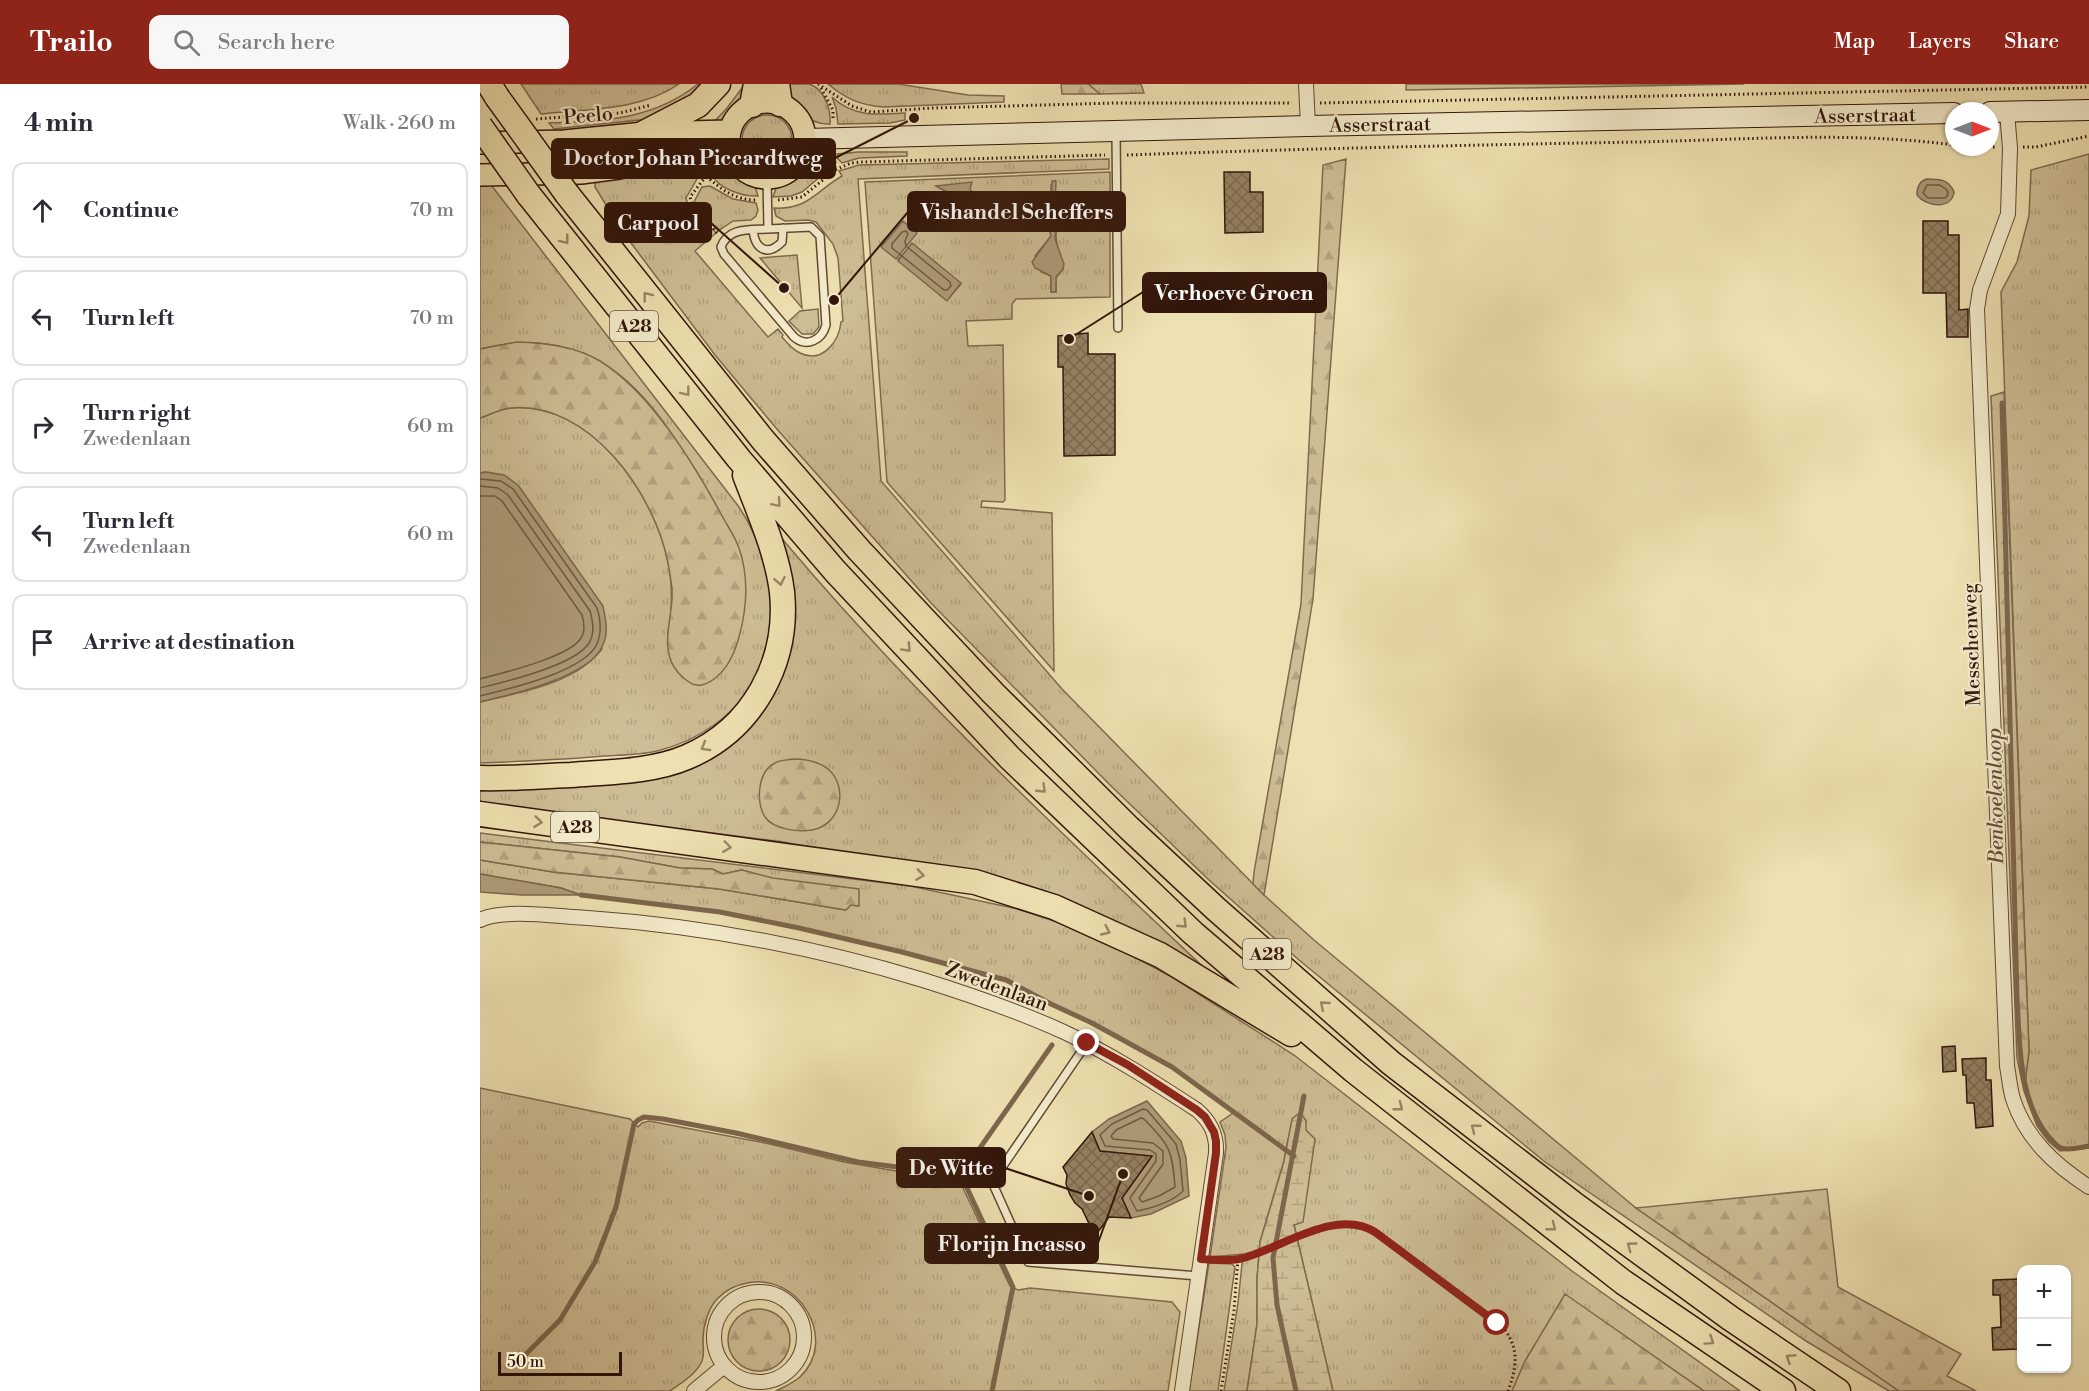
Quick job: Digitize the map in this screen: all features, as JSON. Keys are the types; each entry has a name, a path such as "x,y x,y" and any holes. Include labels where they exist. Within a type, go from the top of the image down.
{"highway":[{"path":"644,133 698,105 718,84"},
{"name":"A28","path":"493,90 567,194 762,440 859,550 993,693 1129,828 1216,909 1390,1063 1584,1212 1730,1318 1838,1391"},
{"name":"A28","path":"480,126 528,194 739,459 835,571 1010,758 1193,933 1353,1071 1623,1282 1783,1391"},
{"name":"A28","path":"480,778 503,779 592,773 664,764 685,758 719,739 737,723 763,691 774,667 780,644 782,592 778,570 764,525 739,459"},
{"name":"A28","path":"480,814 975,882 1054,907 1160,955 1353,1071"}],"main road":[{"path":"778,94 801,125 805,139 803,154 796,166 786,174 767,178 758,177 738,166 731,156 729,131 754,95 762,103 778,94"},
{"path":"1999,112 2089,110"},
{"name":"Asserstraat","path":"805,139 1945,113"},
{"name":"Peelo","path":"480,143 564,141 644,133 729,131"},
{"path":"480,175 581,173 619,168 689,153 725,153 731,156"}],"street":[{"path":"1306,84 1309,103 1308,126"},
{"name":"Messchenweg","path":"1999,112 2010,148 2008,214 1980,290 1977,309 2007,1066 2013,1099 2024,1124 2043,1151 2064,1171 2089,1187"},
{"name":"Zwedenlaan","path":"480,920 495,914 612,920 701,929 870,964 1018,1012 1087,1043 1128,1065 1197,1110 1209,1123 1216,1141 1216,1153 1182,1391"},
{"path":"760,1292 776,1295 788,1302 798,1313 803,1326 803,1347 794,1367 783,1376 770,1382 756,1383 742,1380 724,1366 714,1344 714,1328 720,1313 731,1301 745,1294 760,1292"},
{"path":"694,1391 724,1366"}],"lane":[{"path":"1116,131 1118,328"},
{"path":"767,178 768,228"},
{"path":"811,227 820,236 826,325 822,335 812,342 802,342 794,337 724,254 721,247 723,239 738,231 783,228 811,227"},
{"path":"753,230 756,243 768,250 776,248 782,242 783,228"},
{"path":"1087,1043 992,1182 1028,1262 1199,1276"}],"path":[{"name":"Asserstraat","path":"819,85 852,106 872,112 1116,103 1309,103 2089,87"},
{"name":"Peelo","path":"528,119 620,113 654,105"},
{"path":"2010,148 2036,147 2089,136"},
{"name":"Asserstraat","path":"768,200 802,197 835,170 850,163 862,162 1308,148 1819,138 1906,139 1945,144"},
{"path":"706,176 690,197 691,203 710,228 713,228 719,235"},
{"path":"1201,1259 1238,1259 1304,1235 1343,1224 1352,1223 1367,1227 1497,1323 1510,1337 1515,1352 1515,1368 1508,1391"},
{"path":"1221,1391 1237,1287 1238,1259"}],"green space":[{"path":"521,84 679,84 664,93 630,104 541,114"},
{"path":"698,84 706,84 697,92 649,119 554,129 549,123 608,119 646,112 681,96"},
{"path":"745,84 745,101 724,120 712,124 727,108"},
{"path":"784,84 809,84 819,90 828,107 830,124 814,121 801,112 795,106"},
{"path":"828,84 898,84 968,95 1004,96 1004,102 883,107 867,105 854,100"},
{"path":"1061,84 1088,84 1100,94 1062,94"},
{"path":"1088,84 1141,84 1144,93 1100,94"},
{"path":"1406,84 1744,84 1406,90"},
{"path":"832,97 848,108 866,113 905,113 905,120 890,123 838,124"},
{"path":"767,115 785,122 792,140 785,158 767,165 749,158 742,140 749,122"},
{"path":"907,152 907,156 859,158 842,163 838,159 837,154"},
{"path":"2089,154 2089,1148 2060,1151 2049,1142 2037,1126 2024,1091 2029,1051 2001,292 2017,262 2029,216 2031,170"},
{"path":"832,155 829,169 802,192 791,196 773,197 777,185 817,159"},
{"path":"702,157 701,172 686,198 689,209 680,217 699,240 713,229 716,233 695,251 768,337 778,329 782,337 793,348 808,356 815,356 828,349 837,337 843,321 838,258 833,244 816,222 785,221 776,216 774,208 786,208 804,203 842,176 839,171 859,165 1109,159 1109,169 858,179 881,481 1062,689 1264,895 1314,940 1636,1208 1899,1391 1889,1391 1806,1341 1545,1162 1299,960 1209,880 1109,784 931,603 776,428 715,355 622,231 595,187 595,180 611,180 611,175"},
{"path":"1346,159 1313,599 1264,895 1253,884 1254,872 1301,604 1323,165"},
{"path":"711,160 725,164 738,177 755,186 758,196 739,193 719,184 711,172"},
{"path":"1110,172 1110,297 1016,299 1012,304 1012,319 966,321 968,346 1003,345 1005,500 1003,502 982,501 981,507 1052,513 1054,671 887,482 865,182","holes":["1055,181 1055,210 1060,218 1056,238 1063,269 1056,278 1056,292 1051,292 1051,276 1041,272 1035,256 1051,236 1048,225 1051,211 1051,185","937,186 970,189 987,222 975,224 959,201","912,244 961,284 947,300 898,260"]},
{"path":"480,181 488,181 739,507 756,538 767,574 771,611 770,629 756,677 738,703 715,724 672,747 637,754 480,763 480,702 562,679 591,661 602,649 486,472 480,473 480,418 510,408 539,410 567,419 592,435 614,456 633,481 661,535 671,583 668,645 702,480 667,427 643,397 626,380 608,367 589,356 548,344 503,344 480,349"},
{"path":"710,186 733,199 756,203 758,210 756,216 751,220 733,221 718,231 694,202 702,187"},
{"path":"797,255 802,308 760,258"},
{"path":"818,309 819,327 813,334 802,334 789,321 800,311"},
{"path":"517,342 549,344 580,352 600,361 618,374 653,409 683,450 709,492 739,548 746,581 742,626 737,644 726,666 716,678 702,685 692,684 682,677 672,662 668,651 668,629 672,586 661,536 633,482 614,457 591,435 566,419 539,410 510,408 480,418 480,349"},
{"path":"2004,392 2029,1051 2024,1091 2017,1058 1991,396"},
{"path":"769,523 874,643 929,701 1042,814 1216,979 1118,925 784,842 480,804 480,791 678,766 777,680"},
{"path":"793,759 820,764 835,777 840,795 839,804 830,821 822,827 807,831 787,829 774,825 762,811 759,796 765,773 777,762"},
{"path":"480,833 910,886 1018,909 1069,926 1104,941 1172,977 1294,1055 1572,1271 1740,1391 1704,1391 1565,1295 1525,1361 1512,1391 1333,1391 1294,1225 1306,1121 1288,1139 1284,1161 1260,1242 1257,1324 1247,1391 1224,1391 1243,1254 1210,1257 1226,1147 1225,1135 1220,1122 1233,1113 1204,1089 1152,1055 1006,980 902,952 720,912 581,895 561,888 480,874 480,860 553,872 719,889 845,910 851,905 859,906 742,870 723,874 712,869 680,868 620,857 480,842"},
{"path":"480,842 620,857 680,868 712,869 723,874 742,870 773,878 859,889 859,906 851,905 846,910 719,889 553,872 480,860"},
{"path":"480,1088 630,1119 638,1127 649,1121 770,1144 844,1162 960,1182 1010,1286 1018,1290 1030,1288 1172,1302 1180,1312 1168,1391 776,1391 800,1377 811,1362 815,1345 814,1328 808,1312 797,1298 783,1288 766,1282 739,1285 718,1298 711,1307 705,1323 701,1363 691,1375 670,1391 480,1391"},
{"path":"1298,1114 1303,1116 1306,1121 1306,1130 1315,1139 1303,1222 1294,1225 1333,1391 1247,1391 1257,1324 1260,1242 1284,1161 1292,1119"},
{"path":"1827,1189 1838,1287 1961,1354 1947,1376 1976,1391 1899,1391 1636,1208"},
{"path":"1209,1263 1232,1264 1235,1267 1218,1391 1189,1391"},
{"path":"1565,1294 1704,1391 1512,1391 1525,1361"},
{"path":"759,1309 771,1311 781,1318 788,1328 790,1340 788,1352 781,1362 771,1369 759,1371 747,1369 737,1362 730,1352 728,1340 730,1328 737,1318 747,1311"}],"water":[{"path":"1927,179 1949,184 1954,192 1949,202 1932,204 1917,195 1920,183"},
{"path":"1052,181 1056,181 1055,210 1060,218 1055,239 1064,264 1056,277 1056,292 1051,292 1051,276 1035,268 1032,262 1051,236 1048,225"},
{"path":"972,182 970,189 983,211 987,228 979,227 962,202 936,186"},
{"path":"903,221 917,233 896,259 881,247"},
{"path":"912,243 961,283 947,301 898,261"},
{"path":"480,473 504,475 518,485 603,606 606,632 602,647 594,658 565,676 510,695 480,702"},
{"path":"480,874 561,888 581,895 480,892"},
{"path":"1147,1101 1181,1141 1186,1158 1189,1196 1151,1214 1131,1218 1122,1198 1152,1156 1100,1151 1092,1132 1109,1119"}],"building":[{"path":"1224,172 1250,172 1250,192 1263,192 1263,232 1225,233"},
{"path":"1923,221 1948,221 1948,235 1959,235 1959,310 1968,309 1968,337 1947,337 1946,293 1923,293"},
{"path":"1088,333 1088,354 1115,354 1115,455 1064,456 1063,367 1058,367 1058,336"},
{"path":"1955,1046 1956,1071 1943,1072 1942,1047"},
{"path":"1986,1058 1986,1080 1991,1080 1993,1126 1976,1128 1974,1103 1967,1103 1966,1075 1963,1075 1962,1059"},
{"path":"1092,1132 1100,1151 1152,1156 1122,1198 1131,1218 1109,1217 1095,1236 1082,1209 1070,1195 1066,1184 1067,1175 1063,1167"},
{"path":"2017,1279 2017,1349 1993,1350 1992,1328 2001,1327 2000,1295 1993,1295 1993,1280"}],"waterway":[{"name":"Benkoelenloop","path":"2002,403 2017,998 2022,1070 2031,1105 2048,1136 2057,1146 2064,1149 2089,1146"},
{"path":"581,895 720,912 902,952 1006,980 1092,1023 1172,1067 1294,1156"},
{"path":"992,1391 1013,1287 961,1175 1052,1045"},
{"path":"1296,1391 1277,1305 1273,1258 1304,1096"},
{"path":"516,1364 560,1320 595,1262 616,1207 634,1124 644,1117 736,1133 858,1162 961,1175"}],"place":[{"name":"Doctor Johan Piccardtweg","path":"914,118"},
{"name":"Carpool","path":"784,288"},
{"name":"Vishandel Scheffers","path":"834,300"},
{"name":"Verhoeve Groen","path":"1069,339"},
{"name":"Florijn Incasso","path":"1123,1174"},
{"name":"De Witte","path":"1089,1196"}],"route":[{"path":"1087,1043 1128,1065 1197,1110 1205,1117 1214,1132 1216,1153 1201,1259 1238,1259 1331,1226 1359,1224 1375,1232 1497,1323"}]}
